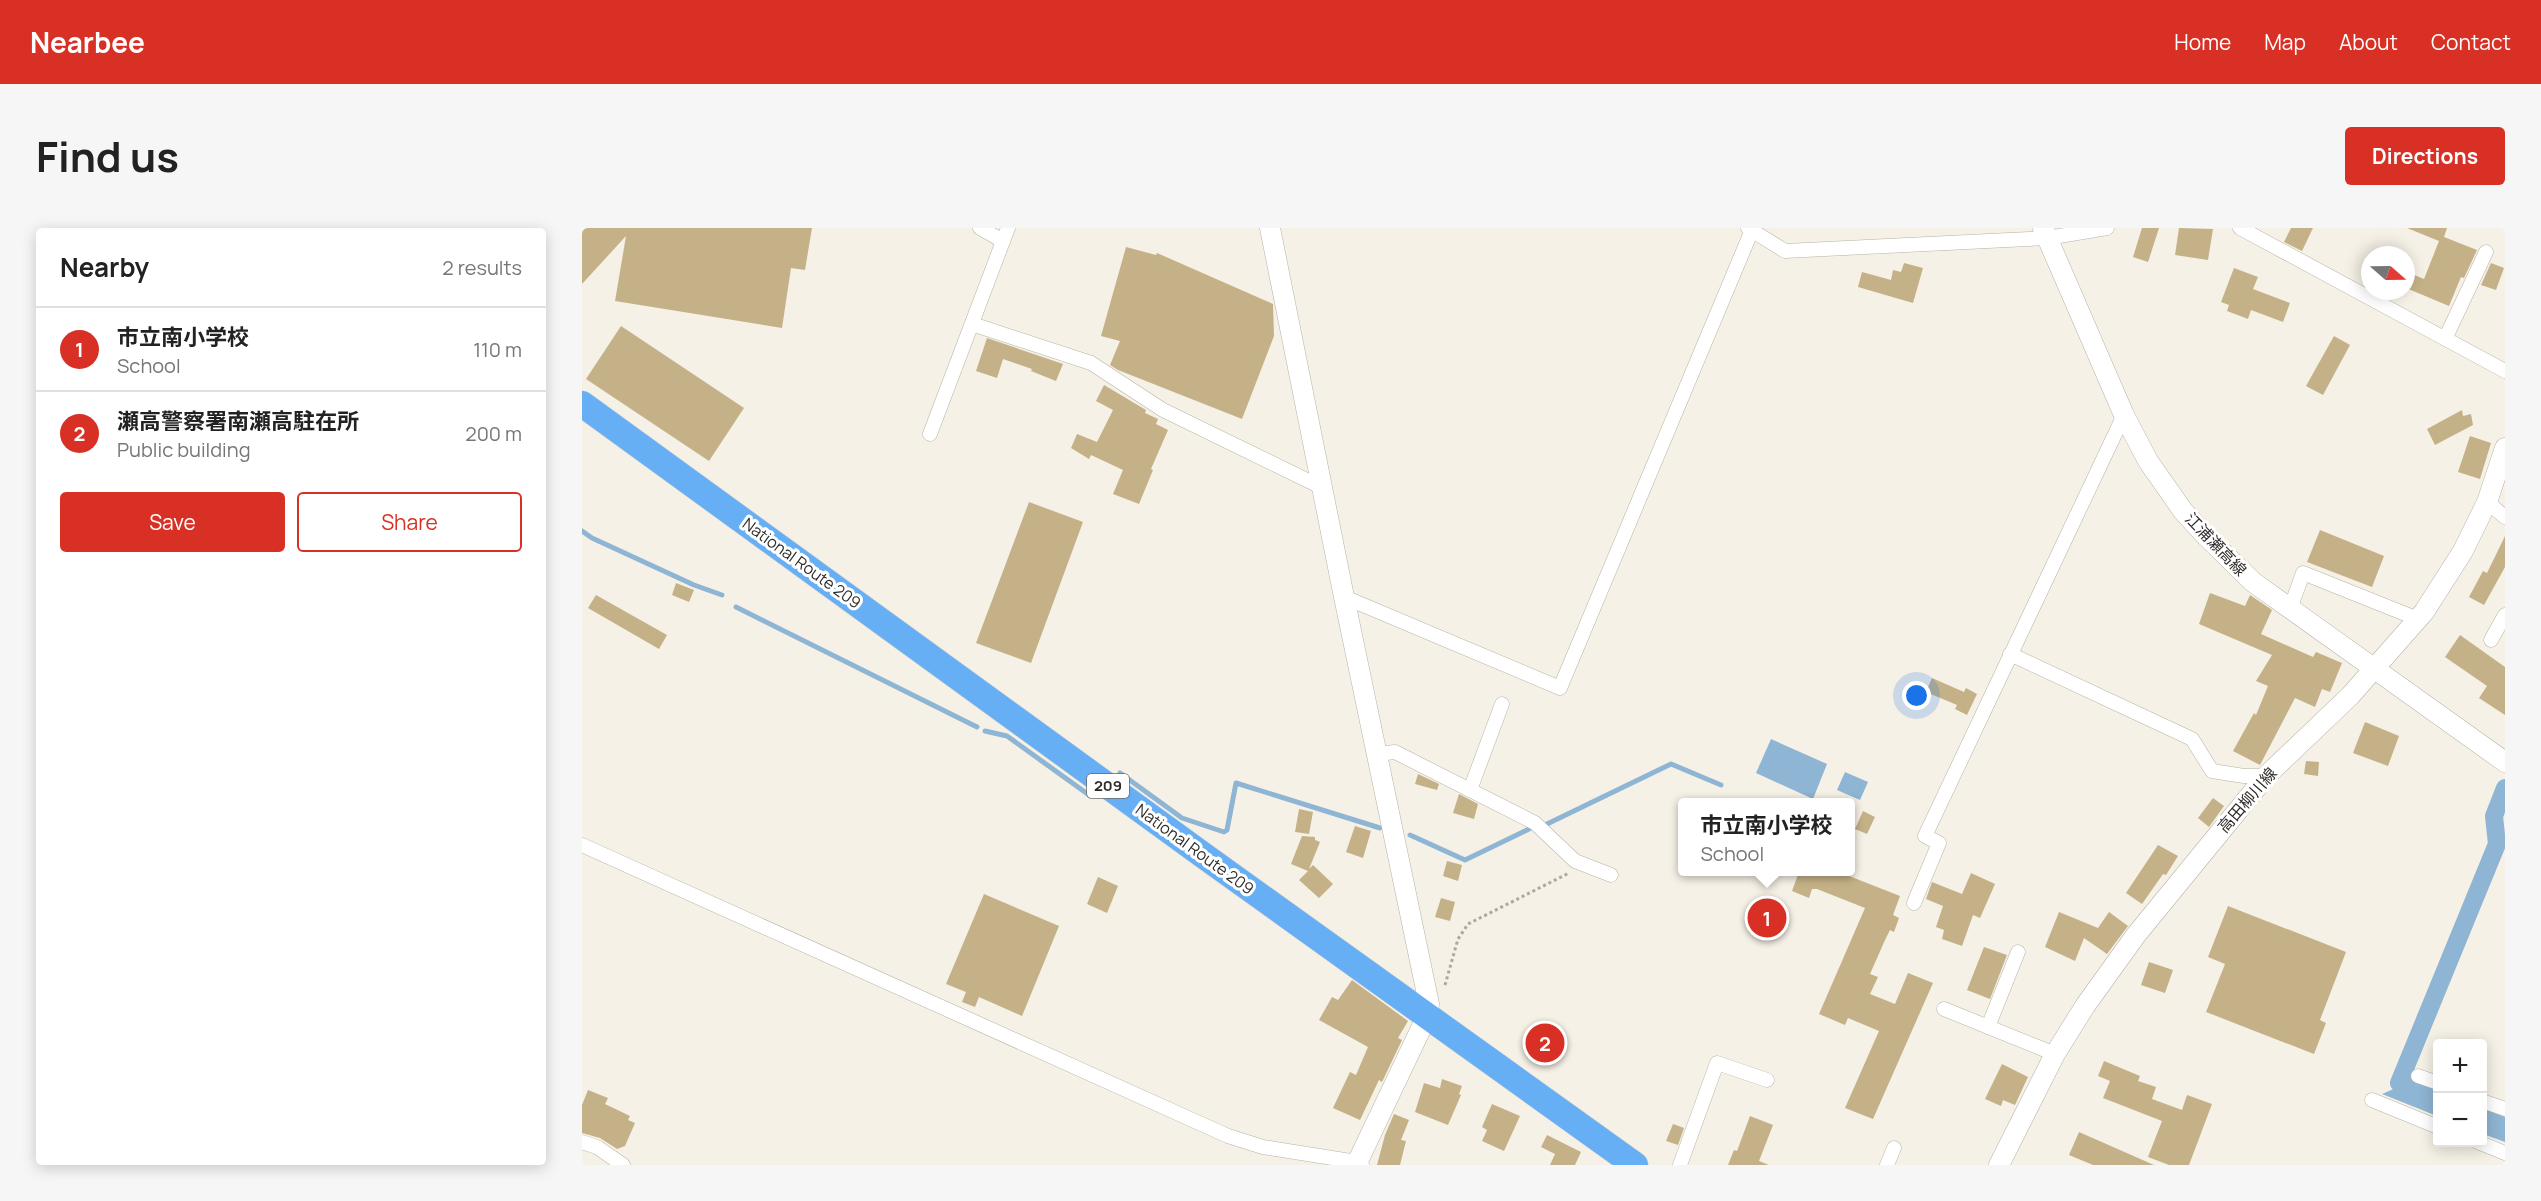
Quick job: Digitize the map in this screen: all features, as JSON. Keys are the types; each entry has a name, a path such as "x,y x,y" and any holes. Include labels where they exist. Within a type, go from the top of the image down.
{"highway":[{"name":"National Route 209","path":"582,404 1426,1017 1635,1165"}],"main road":[{"path":"1270,228 1429,1004 1426,1017 1358,1164"},
{"name":"江浦瀬高線","path":"2045,233 2124,415 2148,461 2183,511 2253,582 2505,762"},
{"name":"高田柳川線","path":"1999,1165 2055,1054 2085,1006 2136,935 2266,776 2350,696 2418,619 2441,587 2463,551 2487,502 2505,448"}],"street":[{"path":"930,434 1005,235 980,228"},
{"path":"1344,597 1560,688 1750,229 1785,251 2107,228"},
{"path":"2240,228 2504,371"},
{"path":"2445,339 2486,252"},
{"path":"972,324 1091,363 1163,410 1323,488"},
{"path":"1914,903 1939,843 1925,836 2124,415"},
{"path":"2487,502 2505,517"},
{"path":"2290,609 2303,573 2418,619"},
{"path":"2491,640 2505,615"},
{"path":"2010,654 2192,739 2212,771 2244,776 2266,776"},
{"path":"1470,790 1502,704"},
{"path":"1377,754 1395,752 1535,823 1575,861 1611,875"},
{"path":"582,845 1228,1136 1263,1147 1358,1164"},
{"path":"1988,1027 2018,952"},
{"path":"1944,1009 2055,1054"},
{"path":"1680,1165 1717,1063 1767,1080"},
{"path":"2418,1076 2433,1081"},
{"path":"2372,1100 2433,1125"},
{"path":"2487,1103 2505,1109"},
{"path":"582,1142 597,1147 623,1165"},
{"path":"2487,1146 2505,1153"},
{"path":"1887,1165 1894,1148"}],"path":[{"path":"1442,994 1458,939 1468,924 1584,866"}],"water":[{"path":"1771,739 1827,764 1813,798 1756,773"},
{"path":"1845,772 1868,782 1860,800 1837,790"},
{"path":"2414,1080 2433,1088 2433,1114 2382,1094"},
{"path":"2487,1110 2505,1117 2505,1142 2487,1135"}],"building":[{"path":"582,228 812,228 805,270 791,268 782,328 615,301 626,236 582,284"},
{"path":"2142,228 2159,228 2148,262 2133,257"},
{"path":"2179,228 2213,229 2208,260 2175,255"},
{"path":"2291,228 2313,228 2302,251 2284,242"},
{"path":"2407,228 2447,228 2444,237 2477,250 2464,278 2461,277 2449,306 2415,292 2415,275 2424,279 2439,241"},
{"path":"1126,247 1156,255 1157,253 1273,304 1274,336 1242,419 1110,365 1120,341 1101,336"},
{"path":"1904,263 1923,268 1913,303 1858,287 1862,272 1891,280 1893,270 1901,272"},
{"path":"2491,263 2504,268 2496,290 2481,285"},
{"path":"2234,268 2258,277 2253,289 2290,303 2283,322 2251,310 2248,319 2227,311 2229,305 2221,302"},
{"path":"621,326 744,408 709,461 586,379"},
{"path":"2334,336 2350,345 2323,395 2306,386"},
{"path":"987,338 1063,364 1056,381 1031,371 1032,369 1003,359 997,378 976,371"},
{"path":"1104,385 1146,410 1145,413 1158,419 1156,424 1168,430 1139,504 1113,494 1123,470 1091,455 1089,459 1071,448 1077,434 1097,442 1113,410 1096,401"},
{"path":"2462,410 2463,416 2471,414 2473,425 2435,445 2427,429"},
{"path":"2470,436 2491,443 2480,479 2458,472"},
{"path":"1029,502 1083,522 1031,663 976,643"},
{"path":"2320,530 2384,556 2372,587 2307,562"},
{"path":"2505,536 2505,567 2484,605 2469,597 2483,571 2487,573"},
{"path":"676,583 694,590 689,602 672,595"},
{"path":"2210,593 2245,606 2250,595 2272,610 2261,634 2313,657 2316,652 2342,663 2330,692 2322,689 2315,707 2295,698 2260,765 2233,751 2254,713 2256,715 2268,686 2256,681 2272,655 2199,624"},
{"path":"596,595 667,635 659,649 588,608"},
{"path":"2460,635 2505,667 2505,715 2479,698 2487,686 2445,657"},
{"path":"1932,678 1964,692 1966,688 1977,694 1967,715 1955,709 1957,705 1926,692"},
{"path":"2365,722 2399,736 2388,766 2353,753"},
{"path":"2306,761 2319,762 2318,776 2304,774"},
{"path":"1418,774 1439,784 1437,790 1415,784"},
{"path":"1459,794 1478,804 1474,819 1453,813"},
{"path":"2213,798 2224,806 2209,827 2198,818"},
{"path":"1299,809 1313,812 1309,834 1295,832"},
{"path":"1863,811 1875,817 1867,834 1855,829"},
{"path":"1355,826 1371,831 1363,858 1346,852"},
{"path":"1302,836 1315,837 1315,840 1320,842 1309,869 1313,865 1333,884 1319,898 1299,880 1308,871 1291,864"},
{"path":"2158,845 2178,856 2142,904 2126,893"},
{"path":"1447,861 1462,865 1458,881 1443,876"},
{"path":"1971,873 1995,884 1980,918 1973,915 1962,946 1942,939 1944,930 1936,927 1943,906 1926,899 1932,882 1962,894"},
{"path":"1798,876 1849,876 1900,896 1893,915 1899,918 1894,932 1890,930 1870,974 1878,977 1870,994 1895,1004 1908,973 1933,983 1873,1119 1845,1108 1879,1031 1848,1018 1845,1025 1819,1014 1865,908 1817,889 1812,889 1809,898 1792,891"},
{"path":"1098,877 1118,886 1107,913 1087,904"},
{"path":"984,894 1059,926 1022,1016 979,997 975,1007 962,1002 966,992 946,984"},
{"path":"1441,898 1455,902 1450,921 1435,917"},
{"path":"2228,906 2346,952 2320,1020 2326,1023 2314,1054 2206,1012 2225,964 2208,957"},
{"path":"2059,912 2098,928 2109,912 2128,926 2107,954 2084,938 2075,961 2045,947"},
{"path":"1984,947 2007,955 1990,999 1967,990"},
{"path":"2149,962 2173,970 2165,993 2141,985"},
{"path":"1352,980 1408,1021 1398,1038 1402,1040 1382,1082 1379,1080 1360,1120 1333,1108 1350,1072 1356,1075 1368,1047 1319,1020 1332,997 1338,1000"},
{"path":"2104,1061 2140,1076 2138,1081 2156,1087 2152,1099 2182,1110 2187,1095 2212,1104 2189,1165 2169,1165 2148,1157 2162,1121 2103,1098 2110,1081 2098,1076"},
{"path":"2002,1064 2028,1077 2015,1105 2003,1100 2001,1106 1985,1099"},
{"path":"1442,1079 1462,1086 1459,1094 1461,1095 1448,1125 1415,1112 1424,1083 1440,1088"},
{"path":"588,1090 608,1098 605,1104 630,1116 628,1120 635,1123 625,1146 617,1149 600,1138 582,1133 582,1105"},
{"path":"1492,1104 1520,1116 1504,1151 1482,1141 1487,1130 1482,1127"},
{"path":"1394,1114 1409,1120 1401,1140 1406,1141 1400,1165 1377,1165 1385,1135"},
{"path":"1750,1116 1773,1125 1759,1161 1769,1165 1728,1165 1734,1150 1737,1151"},
{"path":"1673,1124 1684,1128 1678,1145 1666,1141"},
{"path":"2079,1132 2154,1165 2093,1165 2069,1155"},
{"path":"1547,1135 1581,1152 1575,1165 1550,1165 1555,1154 1541,1147"}],"waterway":[{"path":"582,531 592,538 694,585 722,595"},
{"path":"736,607 977,727"},
{"path":"985,731 1007,736 1089,795"},
{"path":"1547,824 1671,764 1721,785"},
{"path":"1120,773 1182,818 1224,832 1227,830 1236,783 1380,828"},
{"path":"2433,1097 2399,1083 2497,844 2494,816 2505,788"},
{"path":"1410,835 1465,860 1529,829"}],"place":[{"name":"市立南小学校","path":"1767,918"},
{"name":"瀬高警察署南瀬高駐在所","path":"1545,1043"}]}
